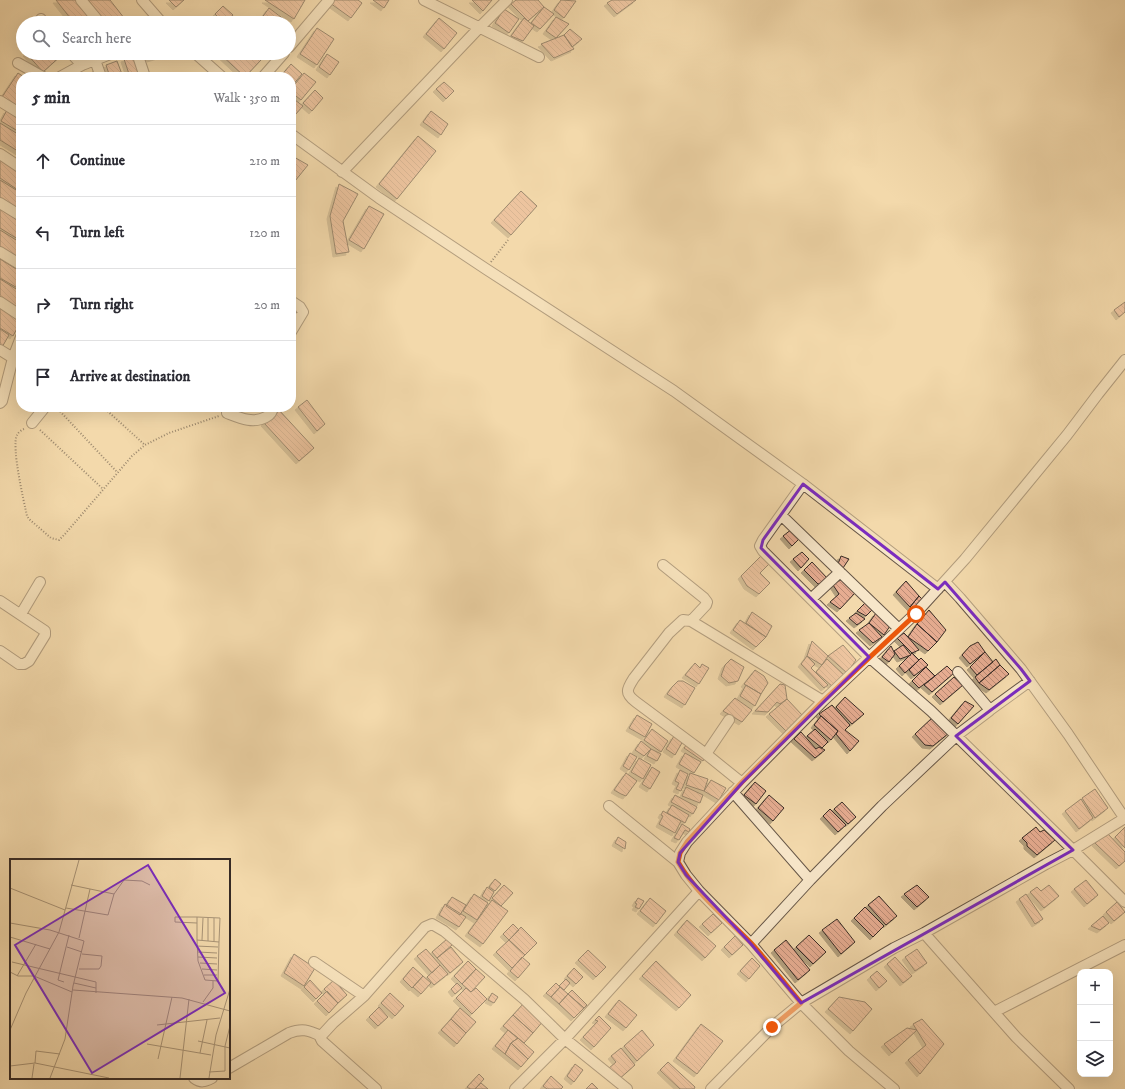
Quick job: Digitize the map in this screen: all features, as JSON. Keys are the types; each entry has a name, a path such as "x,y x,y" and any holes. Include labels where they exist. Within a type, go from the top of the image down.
{"street":[{"path":"81,0 94,16"},
{"path":"142,0 156,16"},
{"path":"296,39 329,0"},
{"path":"424,0 539,57"},
{"path":"342,172 507,0"},
{"path":"77,60 82,65"},
{"path":"69,72 95,60 100,72"},
{"path":"139,60 143,72"},
{"path":"203,60 216,72"},
{"path":"267,72 278,60"},
{"path":"18,63 34,72"},
{"path":"0,101 16,111"},
{"path":"296,138 379,198 674,391 960,598 1030,681 1068,734 1125,819 1073,850 924,933 894,948 801,1003 772,1027 711,1089"},
{"path":"0,154 16,165"},
{"path":"0,203 16,213"},
{"path":"0,252 16,262"},
{"path":"0,302 16,313"},
{"path":"296,304 303,312 296,324"},
{"path":"0,350 13,358"},
{"path":"1,401 16,350"},
{"path":"678,862 680,853 687,842 742,782 823,701 916,614 965,559 1067,435 1125,360"},
{"path":"32,423 41,412"},
{"path":"227,413 244,419 257,421 268,416 272,412"},
{"path":"803,484 761,543 761,548 869,657 931,711 1125,902"},
{"path":"781,515 900,629"},
{"path":"663,565 707,602 691,621"},
{"path":"811,599 840,572"},
{"path":"21,614 40,582"},
{"path":"0,601 46,631 29,661 24,664 19,664 0,651"},
{"path":"742,782 630,698 628,693 629,686 669,633 683,620 691,621 823,701"},
{"path":"958,672 990,710"},
{"path":"751,944 810,880 882,806 956,736 1030,681"},
{"path":"706,754 729,720"},
{"path":"733,792 810,880"},
{"path":"609,806 678,862 699,891 751,944 801,1003 849,1051 894,1089"},
{"path":"515,1089 565,1040 699,891"},
{"path":"321,1036 333,1023 364,996 425,927 432,924 444,931 524,999 565,1040 627,1089"},
{"path":"924,933 1016,1037 1069,1089"},
{"path":"994,1012 1125,945"},
{"path":"314,962 364,996"},
{"path":"230,1067 296,1030 309,1031 321,1036"},
{"path":"321,1036 322,1042 376,1089"},
{"path":"196,1079 200,1082 204,1082 210,1079"}],"path":[{"path":"486,269 508,240"},
{"path":"61,412 117,472"},
{"path":"109,412 145,445"},
{"path":"103,489 32,423 21,430 16,436 15,444 17,460 29,519 52,538 59,540 65,534 103,489 117,472 145,445 169,433 227,413"}],"highlighted area":[{"path":"803,484 938,589 945,582 1030,681 956,736 1073,850 801,1003 751,944 686,875 678,862 680,853 742,783 869,657 761,548 763,540"}],"building":[{"path":"56,0 77,0 90,16 69,16"},
{"path":"88,0 110,0 123,16 101,16"},
{"path":"169,0 184,0 176,7"},
{"path":"265,0 305,0 296,16 289,16"},
{"path":"332,0 358,0 362,3 351,18 330,3"},
{"path":"373,0 389,0 384,8"},
{"path":"472,0 492,0 483,11"},
{"path":"516,0 538,0 544,7 528,21 511,4"},
{"path":"561,0 576,1 564,18 554,10"},
{"path":"612,0 636,0 617,14 607,3"},
{"path":"223,6 233,15 217,16 215,14"},
{"path":"544,7 554,14 540,29 531,23"},
{"path":"269,8 280,16 263,16"},
{"path":"504,9 519,19 509,33 495,23"},
{"path":"556,17 569,24 556,38 546,31"},
{"path":"439,18 457,33 444,49 426,34"},
{"path":"524,18 534,26 523,41 511,36"},
{"path":"317,28 334,39 317,65 300,54"},
{"path":"570,29 582,39 572,47 564,35"},
{"path":"564,35 574,49 554,58 541,44"},
{"path":"327,54 339,62 330,75 319,67"},
{"path":"32,60 56,60 43,72"},
{"path":"124,60 138,60 141,72 128,72"},
{"path":"227,60 261,60 250,72 240,72"},
{"path":"117,61 121,72 108,72 106,65"},
{"path":"291,64 302,74 296,81 296,72 284,72"},
{"path":"304,73 316,82 301,100 296,96 296,83"},
{"path":"16,76 16,106 2,97"},
{"path":"444,82 454,91 446,99 436,89"},
{"path":"315,90 323,98 312,111 303,103"},
{"path":"296,101 303,106 296,114"},
{"path":"7,110 16,115 16,130 1,121"},
{"path":"431,111 448,124 441,135 423,122"},
{"path":"0,123 16,133 16,150 0,140"},
{"path":"418,136 436,151 397,199 379,184"},
{"path":"0,158 16,169 16,189 0,178"},
{"path":"296,158 308,165 296,180"},
{"path":"0,180 16,190 16,210 0,200"},
{"path":"339,184 358,194 343,221 349,252 336,254 330,216"},
{"path":"521,191 537,206 511,235 494,220"},
{"path":"369,206 384,214 364,249 349,240"},
{"path":"0,209 16,219 16,238 0,228"},
{"path":"0,230 16,240 16,259 0,249"},
{"path":"0,259 16,269 16,287 0,278"},
{"path":"0,279 16,289 16,308 0,298"},
{"path":"1125,302 1125,312 1119,317 1114,310"},
{"path":"0,308 16,318 16,330 13,336 0,328"},
{"path":"0,329 9,335 1,349 0,348"},
{"path":"307,400 325,424 317,431 298,407"},
{"path":"275,412 281,412 314,448 299,461 264,423"},
{"path":"792,529 802,536 792,546 783,536"},
{"path":"802,552 809,559 801,568 793,559"},
{"path":"761,556 769,564 760,573 770,583 759,594 747,586 741,576"},
{"path":"841,556 849,559 843,568 838,564"},
{"path":"812,562 828,579 823,583 818,584 804,570"},
{"path":"841,579 855,593 840,609 830,602 839,594 833,585"},
{"path":"906,581 919,596 910,607 896,592"},
{"path":"919,596 924,601 916,613 910,607"},
{"path":"866,602 873,609 866,616 857,611"},
{"path":"929,610 946,630 937,642 917,624"},
{"path":"752,612 772,626 766,637 746,623"},
{"path":"856,613 865,619 857,625 849,618"},
{"path":"876,613 890,626 884,635 869,623"},
{"path":"740,620 766,637 756,647 733,630"},
{"path":"869,623 882,637 873,643 859,630"},
{"path":"917,624 937,642 928,651 908,637"},
{"path":"904,633 919,650 912,653 897,638"},
{"path":"812,641 828,656 822,665 807,656"},
{"path":"978,642 985,652 970,664 962,655 970,646"},
{"path":"843,645 856,660 847,673 828,656"},
{"path":"903,645 911,655 900,659 894,651"},
{"path":"891,646 895,654 889,662 882,657"},
{"path":"985,652 993,662 977,675 970,667"},
{"path":"912,653 919,660 905,673 899,666"},
{"path":"807,656 815,664 811,668 828,685 824,688 801,664"},
{"path":"921,658 928,665 914,676 909,670"},
{"path":"731,659 744,667 738,681 729,683 721,676 725,665"},
{"path":"827,659 845,676 833,687 816,672"},
{"path":"996,659 1000,665 979,683 975,677"},
{"path":"695,663 700,668 702,664 709,668 699,684 685,675"},
{"path":"1000,665 1009,674 989,690 979,683"},
{"path":"947,666 954,673 932,692 924,685"},
{"path":"926,667 935,676 919,688 912,681"},
{"path":"755,670 764,676 768,683 761,694 744,684"},
{"path":"954,677 963,685 943,702 935,694"},
{"path":"678,681 683,681 695,688 685,705 667,694"},
{"path":"780,684 785,685 787,699 780,704 777,702 768,712 755,711"},
{"path":"746,685 761,694 755,706 740,696"},
{"path":"845,697 864,714 852,724 836,707"},
{"path":"735,698 752,710 742,722 723,711"},
{"path":"787,699 803,716 787,732 769,714"},
{"path":"965,701 974,706 958,724 951,718"},
{"path":"832,705 850,725 845,730 859,741 850,751 836,734 838,731 819,714"},
{"path":"637,715 652,724 645,737 629,728"},
{"path":"821,716 838,731 831,740 814,725"},
{"path":"933,717 949,733 933,746 925,745 915,734"},
{"path":"652,729 668,741 661,752 644,740"},
{"path":"815,729 828,742 822,748 807,736"},
{"path":"801,732 816,749 819,747 825,750 815,758 794,739"},
{"path":"674,736 683,741 675,755 666,749"},
{"path":"641,741 651,749 644,756 635,750"},
{"path":"687,744 705,757 703,761 684,748"},
{"path":"651,749 661,754 657,761 647,756"},
{"path":"630,753 637,757 629,770 623,766"},
{"path":"685,753 701,762 694,773 679,764"},
{"path":"639,758 651,765 643,779 631,772"},
{"path":"652,767 660,772 650,789 642,784"},
{"path":"680,770 688,774 681,791 676,789 679,783 675,781"},
{"path":"626,773 637,781 626,796 614,790"},
{"path":"690,773 708,779 704,791 686,785"},
{"path":"711,780 726,788 719,800 704,791"},
{"path":"755,782 766,791 756,804 744,795"},
{"path":"686,787 703,795 700,803 682,796"},
{"path":"1095,789 1108,808 1095,818 1082,798"},
{"path":"675,795 697,807 693,814 671,802"},
{"path":"769,795 784,808 773,821 758,808"},
{"path":"1081,799 1093,818 1079,829 1065,811"},
{"path":"842,802 856,817 848,824 834,809"},
{"path":"672,805 689,815 685,823 667,813"},
{"path":"830,809 846,825 838,832 823,816"},
{"path":"663,811 681,821 675,833 659,824 663,816 661,815"},
{"path":"682,824 690,829 689,832 685,830 679,840 674,838"},
{"path":"1036,827 1040,832 1044,830 1055,840 1037,855 1027,846 1027,843 1022,838"},
{"path":"1125,827 1125,848 1115,837"},
{"path":"1107,833 1125,852 1125,861 1119,866 1095,843"},
{"path":"618,837 626,842 625,849 615,843"},
{"path":"495,879 501,884 495,891 489,887"},
{"path":"1086,880 1098,895 1087,904 1074,889"},
{"path":"504,885 513,893 501,906 492,898"},
{"path":"917,885 929,897 917,907 904,894"},
{"path":"1049,885 1059,896 1044,908 1030,892 1037,887 1041,891"},
{"path":"487,887 494,892 489,901 482,896"},
{"path":"474,894 488,903 477,920 463,911"},
{"path":"1026,894 1043,919 1035,924 1019,899"},
{"path":"879,896 897,916 886,925 868,905"},
{"path":"452,897 466,905 460,915 446,906"},
{"path":"638,898 644,901 639,909 635,907 637,904 635,903"},
{"path":"650,898 666,911 656,924 640,911"},
{"path":"492,900 508,911 483,944 468,933"},
{"path":"1117,902 1125,912 1114,921 1106,912"},
{"path":"445,904 466,917 459,927 439,915"},
{"path":"865,907 884,926 873,937 854,918"},
{"path":"713,914 722,923 711,933 702,924"},
{"path":"1103,916 1109,923 1100,930 1091,926"},
{"path":"837,919 855,942 841,954 822,930"},
{"path":"687,920 716,946 705,958 677,932"},
{"path":"513,924 519,930 509,940 503,934"},
{"path":"521,927 537,943 525,955 509,940"},
{"path":"809,935 826,952 813,964 796,947"},
{"path":"735,936 743,945 732,955 724,947"},
{"path":"447,939 452,945 437,958 432,952"},
{"path":"509,940 525,955 512,968 496,952"},
{"path":"786,940 810,970 798,980 774,950"},
{"path":"451,947 463,962 450,973 437,958"},
{"path":"426,949 440,965 432,973 417,956"},
{"path":"917,949 927,963 915,971 905,957"},
{"path":"588,950 606,967 596,977 578,960"},
{"path":"294,954 315,968 304,986 284,973"},
{"path":"522,957 530,964 518,978 510,971"},
{"path":"895,957 912,976 903,983 887,964"},
{"path":"752,958 760,966 749,979 740,971"},
{"path":"468,961 476,969 462,984 454,976"},
{"path":"656,961 691,995 679,1008 642,976"},
{"path":"440,965 448,974 434,985 427,977"},
{"path":"413,967 423,976 412,988 403,979"},
{"path":"574,968 583,977 576,984 567,976"},
{"path":"476,969 485,977 471,992 462,984"},
{"path":"877,971 887,981 879,988 870,977"},
{"path":"423,976 431,983 421,994 413,987"},
{"path":"566,979 570,983 564,990 559,986"},
{"path":"310,980 322,993 316,999 304,987"},
{"path":"334,980 347,995 338,1003 324,989"},
{"path":"457,983 462,988 455,994 451,989"},
{"path":"556,983 560,987 551,997 546,993"},
{"path":"560,987 568,994 559,1004 551,997"},
{"path":"466,988 471,992 476,988 487,999 472,1014 456,998"},
{"path":"572,990 587,1005 584,1008 568,994"},
{"path":"327,991 338,1003 329,1013 317,1001"},
{"path":"390,993 404,1006 395,1016 381,1003"},
{"path":"492,993 498,997 494,1003 488,1000"},
{"path":"568,994 584,1008 574,1018 559,1004"},
{"path":"839,997 865,1002 872,1009 853,1031 828,1009"},
{"path":"619,1000 637,1015 626,1028 608,1014"},
{"path":"524,1003 544,1020 533,1033 513,1015"},
{"path":"379,1007 388,1017 378,1026 369,1017"},
{"path":"460,1008 476,1022 466,1033 451,1019"},
{"path":"513,1015 533,1033 524,1043 503,1026"},
{"path":"599,1016 611,1028 594,1047 583,1037 598,1021 595,1020"},
{"path":"451,1019 466,1033 457,1044 441,1030"},
{"path":"922,1019 944,1044 920,1074 908,1060 926,1045 913,1024"},
{"path":"701,1024 723,1041 697,1074 676,1058"},
{"path":"907,1028 917,1030 892,1053 884,1044"},
{"path":"508,1030 518,1038 511,1043 505,1054 495,1046"},
{"path":"642,1030 654,1045 637,1061 624,1046"},
{"path":"518,1038 534,1052 528,1059 511,1043"},
{"path":"511,1043 528,1059 521,1067 505,1054"},
{"path":"621,1048 635,1065 618,1080 608,1069 616,1062 611,1056"},
{"path":"668,1062 695,1087 694,1089 680,1089 660,1070"},
{"path":"575,1064 583,1070 574,1082 567,1076"},
{"path":"479,1074 484,1079 475,1089 470,1089 467,1087"},
{"path":"551,1076 563,1087 561,1089 547,1089 543,1086"},
{"path":"481,1083 488,1089 475,1089"},
{"path":"592,1083 598,1089 586,1089"}],"route":[{"path":"772,1027 801,1003 751,944 699,891 686,875 678,862 680,853 687,842 742,782 852,673 916,614"}]}
